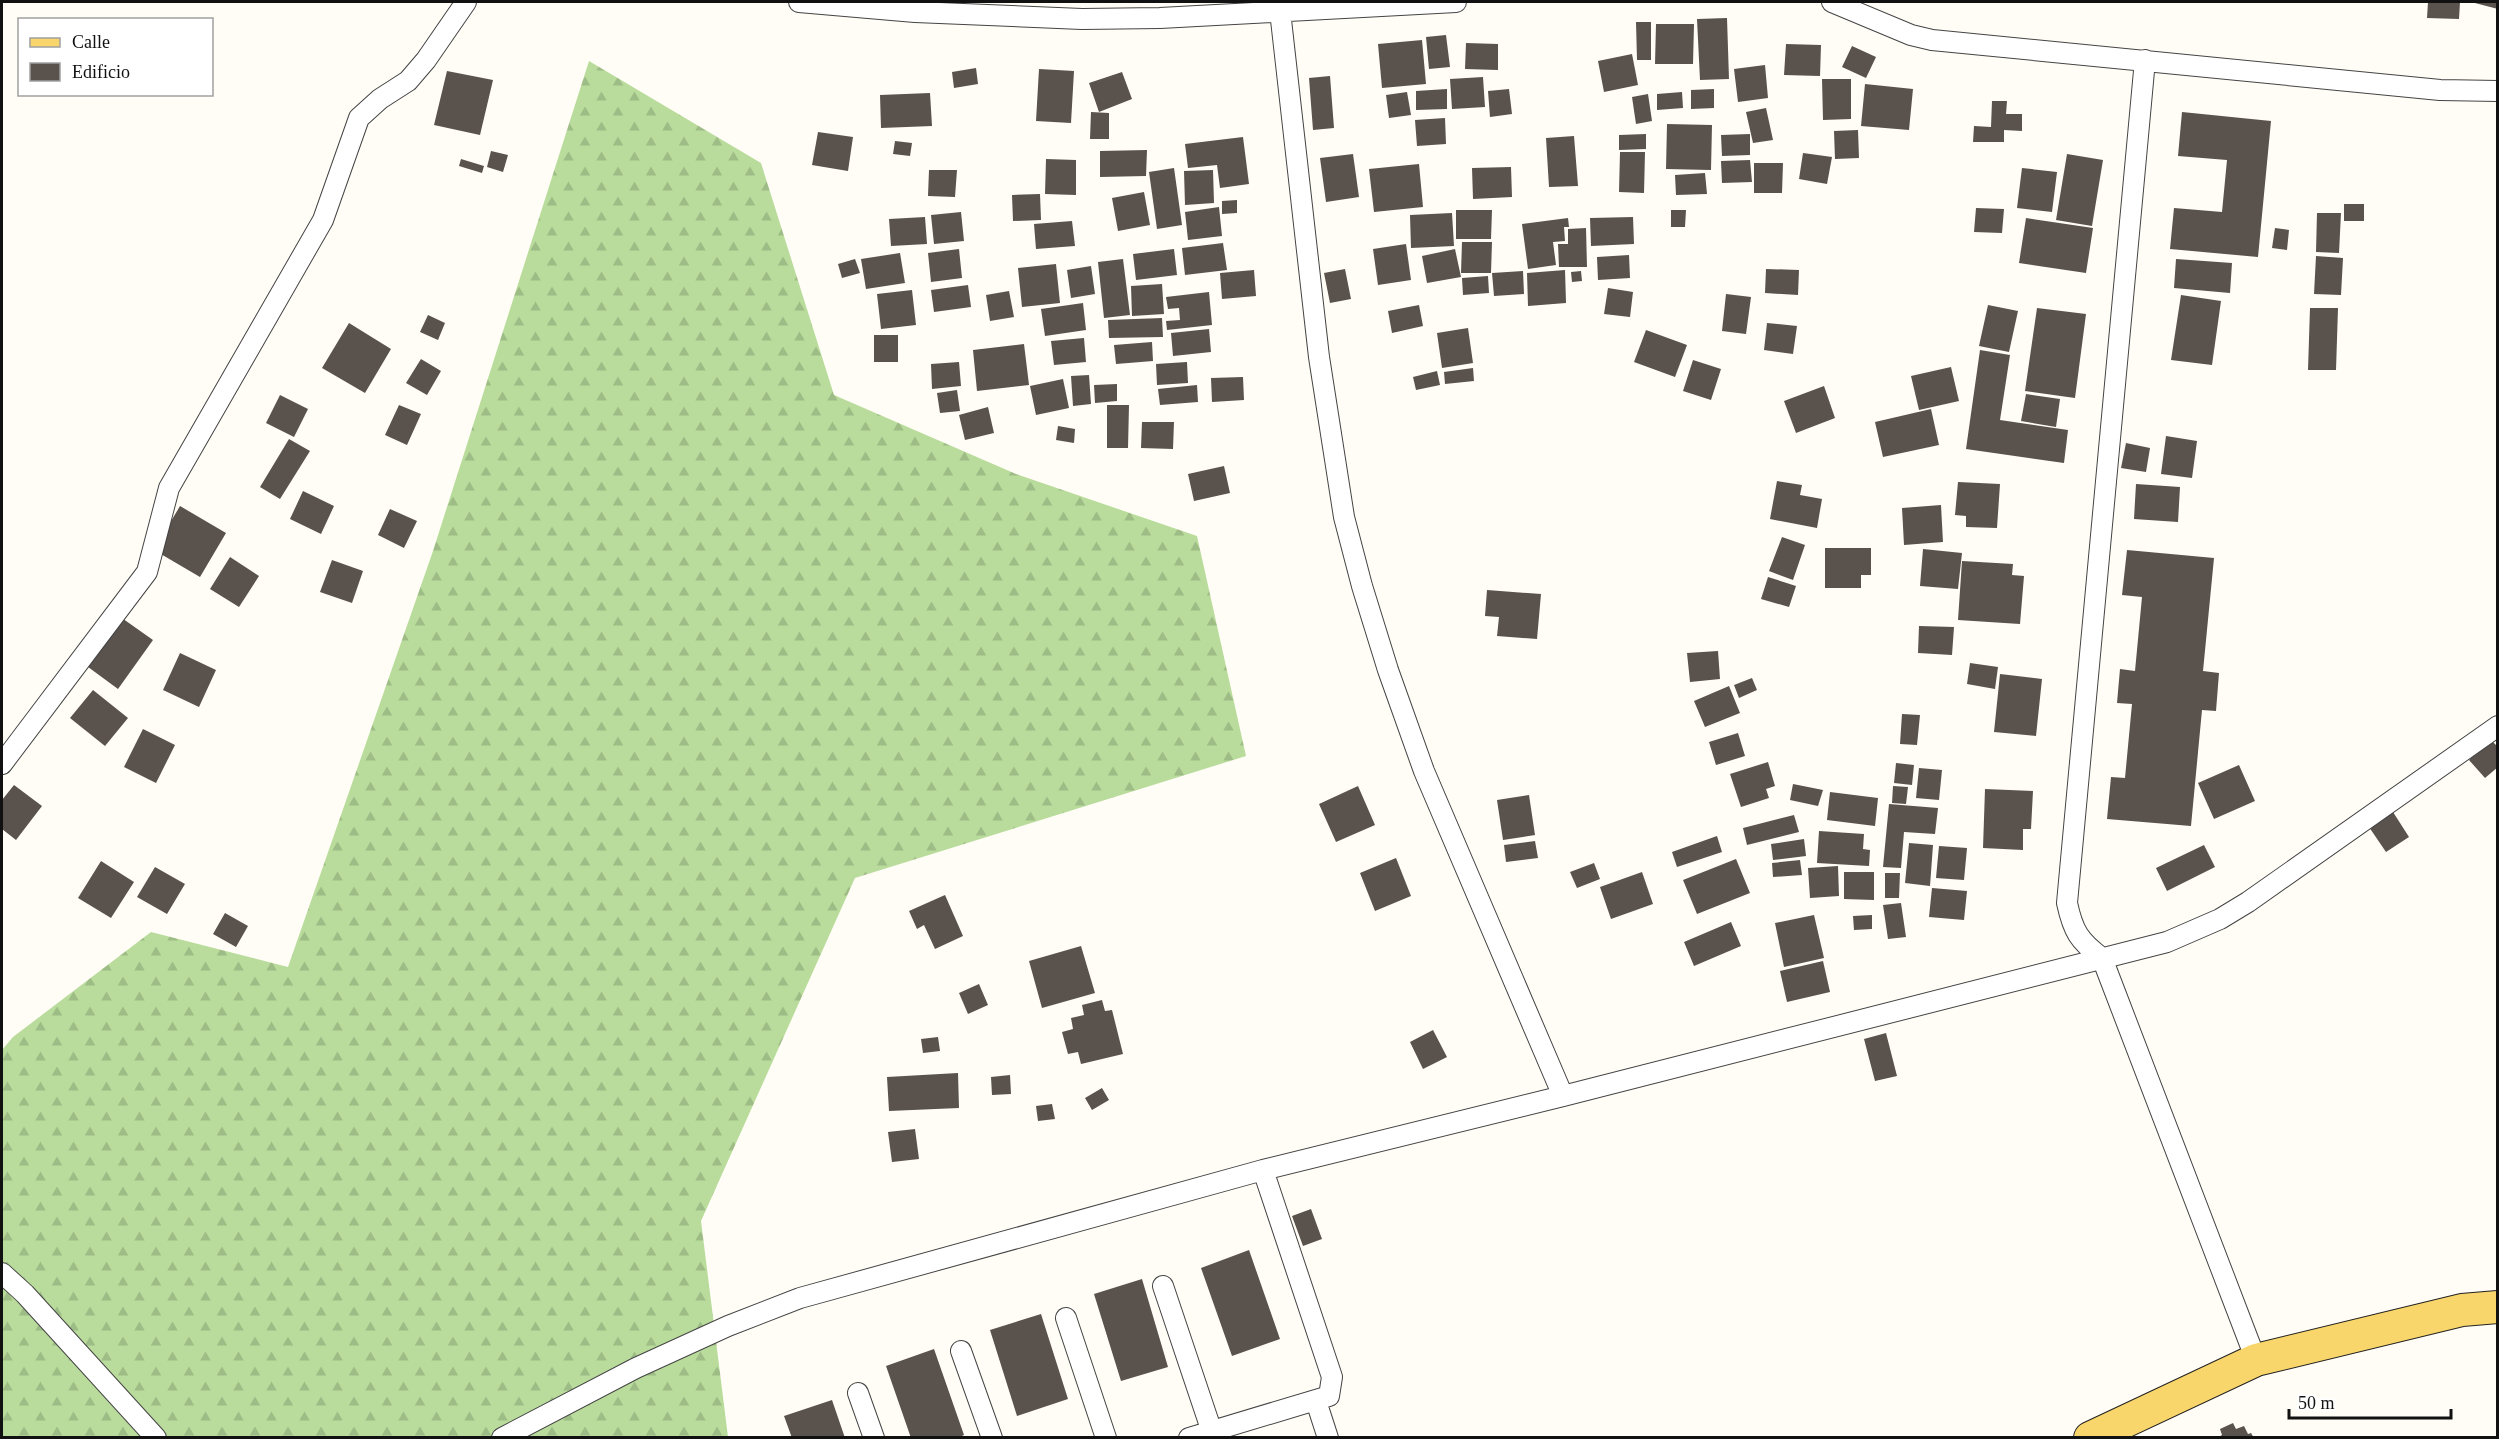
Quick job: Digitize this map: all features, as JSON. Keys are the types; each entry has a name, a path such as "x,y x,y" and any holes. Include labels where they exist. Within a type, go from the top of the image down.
{"main road":[{"path":"2090,1437 2256,1360 2463,1310 2498,1307"}],"street":[{"path":"2,764 147,572 169,488 323,220 359,118 380,99 408,81 426,60 466,2"},
{"path":"799,2 915,12 1082,19 1160,18 1280,6 1456,2"},
{"path":"1832,2 1868,15 1911,35 1932,40 2440,90 2498,91"},
{"path":"1849,2 1868,15"},
{"path":"1280,6 1319,357 1344,517 1388,670 1424,771 1563,1096"},
{"path":"2145,60 2067,903 2071,925 2083,944 2102,958 2256,1360"},
{"path":"502,1437 636,1368 728,1326 800,1298 1263,1170 2167,942 2220,919 2248,902 2498,726"},
{"path":"1189,1437 1213,1434 1329,1396 1332,1377 1263,1170"},
{"path":"2,1273 25,1294 156,1437"},
{"path":"1163,1286 1213,1434"},
{"path":"1066,1318 1106,1437"},
{"path":"961,1352 992,1437"},
{"path":"858,1393 874,1437"},
{"path":"1316,1401 1328,1437"}],"green space":[{"path":"589,61 761,163 834,395 1016,474 1197,536 1246,756 855,878 701,1221 728,1437 2,1438 2,1050 13,1037 151,932 288,967 433,551"}],"building":[{"path":"2428,2 2460,2 2459,19 2427,18"},
{"path":"2471,2 2498,2 2498,9"},
{"path":"1727,18 1729,79 1700,80 1697,19"},
{"path":"1636,22 1651,22 1651,60 1637,60"},
{"path":"1656,24 1694,24 1693,64 1655,64"},
{"path":"1446,35 1450,67 1429,69 1426,37"},
{"path":"1422,40 1426,84 1382,88 1378,44"},
{"path":"1466,43 1498,44 1498,70 1465,69"},
{"path":"1786,44 1821,45 1820,76 1784,75"},
{"path":"1852,46 1876,57 1866,78 1842,67"},
{"path":"1632,54 1638,85 1604,92 1598,61"},
{"path":"1765,65 1768,98 1738,102 1734,69"},
{"path":"976,68 978,84 954,88 952,72"},
{"path":"1039,69 1074,71 1071,123 1036,121"},
{"path":"447,71 493,80 480,135 434,125"},
{"path":"1122,72 1132,99 1099,112 1089,83"},
{"path":"1330,76 1334,128 1313,130 1309,78"},
{"path":"1483,77 1485,107 1452,109 1450,79"},
{"path":"1822,79 1851,79 1851,119 1823,120"},
{"path":"1865,84 1913,89 1909,130 1861,126"},
{"path":"1447,89 1447,109 1416,110 1416,91"},
{"path":"1509,89 1512,114 1490,117 1488,91"},
{"path":"1714,89 1714,108 1691,109 1691,90"},
{"path":"1407,92 1411,115 1389,118 1386,95"},
{"path":"1682,92 1683,108 1657,110 1657,94"},
{"path":"930,93 932,126 881,128 880,95"},
{"path":"1648,94 1652,121 1636,124 1632,97"},
{"path":"1992,101 2007,101 2006,114 2022,114 2022,131 2004,130 2004,142 1973,142 1974,126 1991,127"},
{"path":"1766,108 1773,140 1753,143 1746,112"},
{"path":"1091,112 1109,113 1109,139 1090,139"},
{"path":"2182,112 2271,121 2258,257 2170,249 2174,208 2222,212 2227,160 2178,156"},
{"path":"1445,118 1446,144 1417,146 1415,120"},
{"path":"1667,124 1712,125 1711,170 1666,169"},
{"path":"1858,130 1859,158 1835,159 1834,131"},
{"path":"818,132 853,137 848,171 812,165"},
{"path":"1646,134 1646,149 1619,150 1619,135"},
{"path":"1750,134 1750,155 1722,156 1721,135"},
{"path":"1574,136 1578,186 1549,187 1546,138"},
{"path":"1243,137 1249,184 1220,188 1217,165 1188,168 1185,144"},
{"path":"895,141 912,143 910,156 893,154"},
{"path":"1147,150 1146,176 1100,177 1100,151"},
{"path":"491,151 508,155 503,172 487,167"},
{"path":"1620,152 1645,152 1644,193 1619,192"},
{"path":"1803,153 1832,157 1827,184 1799,179"},
{"path":"1353,154 1359,197 1326,202 1320,158"},
{"path":"2067,154 2103,160 2092,226 2056,220"},
{"path":"461,159 484,166 482,173 459,166"},
{"path":"1046,159 1076,160 1076,195 1045,194"},
{"path":"1750,160 1752,182 1722,183 1721,161"},
{"path":"1754,163 1783,163 1782,193 1754,193"},
{"path":"1419,164 1423,207 1374,212 1369,169"},
{"path":"1511,167 1512,197 1473,199 1472,168"},
{"path":"1174,168 1182,225 1157,229 1149,172"},
{"path":"2022,168 2057,172 2052,212 2017,208"},
{"path":"929,170 957,170 955,197 928,196"},
{"path":"1213,170 1214,203 1185,205 1184,171"},
{"path":"1705,173 1707,194 1676,195 1675,175"},
{"path":"1144,192 1150,225 1118,231 1112,198"},
{"path":"1040,194 1041,220 1013,221 1012,195"},
{"path":"1237,200 1237,213 1222,214 1222,201"},
{"path":"2344,204 2364,204 2364,221 2344,221"},
{"path":"1219,207 1222,236 1188,240 1185,212"},
{"path":"1976,208 2004,209 2002,233 1974,232"},
{"path":"1456,210 1492,210 1491,239 1456,239"},
{"path":"1671,210 1686,210 1685,227 1671,227"},
{"path":"961,212 964,241 934,244 931,215"},
{"path":"1452,213 1454,246 1411,248 1410,215"},
{"path":"2317,213 2341,213 2339,253 2316,252"},
{"path":"925,217 927,244 891,246 889,219"},
{"path":"1633,217 1634,244 1591,246 1590,218"},
{"path":"1568,218 1569,227 1564,227 1565,241 1553,242 1556,265 1528,269 1522,224"},
{"path":"2026,218 2093,228 2086,273 2019,263"},
{"path":"1072,221 1075,246 1036,249 1034,224"},
{"path":"1586,228 1587,267 1559,267 1558,244 1568,244 1568,229"},
{"path":"2275,228 2289,230 2287,250 2272,248"},
{"path":"1462,242 1492,242 1491,273 1461,273"},
{"path":"1223,243 1227,270 1185,275 1182,248"},
{"path":"1406,244 1411,280 1378,285 1373,249"},
{"path":"959,249 962,278 931,282 928,253"},
{"path":"1174,249 1177,275 1136,280 1133,254"},
{"path":"1455,249 1461,277 1427,283 1422,256"},
{"path":"900,253 905,283 866,289 861,259"},
{"path":"1629,255 1630,278 1598,280 1597,257"},
{"path":"2316,256 2343,258 2341,295 2314,294"},
{"path":"855,259 860,273 842,278 838,264"},
{"path":"1123,259 1130,315 1104,318 1098,262"},
{"path":"2176,259 2232,263 2230,293 2174,288"},
{"path":"1056,264 1060,303 1022,307 1018,268"},
{"path":"1091,266 1095,294 1071,298 1067,270"},
{"path":"1345,269 1351,299 1330,303 1324,273"},
{"path":"1766,269 1799,270 1798,295 1765,293"},
{"path":"1254,270 1256,296 1222,299 1220,273"},
{"path":"1565,270 1566,303 1528,306 1527,273"},
{"path":"1523,271 1524,294 1494,296 1492,273"},
{"path":"1581,271 1582,281 1572,282 1571,272"},
{"path":"1488,276 1489,293 1463,295 1462,278"},
{"path":"1162,284 1164,314 1132,316 1131,286"},
{"path":"968,285 971,307 934,312 931,290"},
{"path":"1608,288 1633,292 1630,317 1604,314"},
{"path":"912,290 916,325 881,329 877,294"},
{"path":"1009,291 1014,317 990,321 986,295"},
{"path":"1209,292 1212,325 1167,330 1166,321 1180,320 1179,308 1168,309 1166,297"},
{"path":"1726,294 1751,297 1746,334 1722,331"},
{"path":"2181,295 2221,301 2212,365 2171,360"},
{"path":"1083,303 1086,330 1045,336 1041,309"},
{"path":"1419,305 1423,326 1392,333 1388,311"},
{"path":"1988,305 2018,311 2009,352 1979,346"},
{"path":"2037,308 2086,314 2075,398 2025,391"},
{"path":"2310,308 2338,308 2336,370 2308,370"},
{"path":"428,315 445,323 438,340 420,332"},
{"path":"1162,318 1163,337 1109,338 1108,320"},
{"path":"349,323 391,349 365,393 322,368"},
{"path":"1767,323 1797,326 1793,354 1764,350"},
{"path":"1468,328 1473,363 1442,368 1437,333"},
{"path":"1209,329 1211,352 1173,356 1171,333"},
{"path":"1646,330 1687,345 1675,377 1634,362"},
{"path":"874,335 898,335 898,362 874,362"},
{"path":"1084,338 1086,362 1054,365 1051,341"},
{"path":"1152,342 1153,361 1116,364 1114,345"},
{"path":"1024,344 1029,385 977,391 973,350"},
{"path":"1980,350 2010,355 2000,420 2068,430 2064,463 1966,449"},
{"path":"421,359 441,371 427,395 406,383"},
{"path":"1693,360 1721,369 1711,400 1683,391"},
{"path":"959,362 961,386 932,389 931,364"},
{"path":"1187,362 1188,383 1157,385 1156,364"},
{"path":"1951,367 1959,401 1919,410 1911,376"},
{"path":"1473,368 1474,381 1445,384 1444,372"},
{"path":"1437,371 1440,385 1416,390 1413,377"},
{"path":"1089,375 1091,404 1073,406 1071,376"},
{"path":"1243,377 1244,400 1212,402 1211,378"},
{"path":"1063,379 1069,408 1036,415 1030,386"},
{"path":"1117,384 1117,401 1095,403 1094,385"},
{"path":"1197,385 1198,402 1160,405 1158,389"},
{"path":"1824,386 1835,418 1796,433 1784,401"},
{"path":"957,390 960,411 940,413 937,393"},
{"path":"2026,394 2060,399 2056,427 2021,421"},
{"path":"280,395 308,409 294,437 266,423"},
{"path":"399,405 421,414 407,445 385,435"},
{"path":"1107,405 1129,405 1128,448 1107,448"},
{"path":"988,407 994,433 965,440 959,415"},
{"path":"1931,409 1939,445 1883,457 1875,422"},
{"path":"1142,422 1174,422 1173,449 1141,448"},
{"path":"1058,426 1075,429 1074,443 1056,440"},
{"path":"2166,436 2197,441 2192,478 2161,474"},
{"path":"289,439 310,451 280,499 260,487"},
{"path":"2126,443 2150,448 2146,472 2121,468"},
{"path":"1224,466 1230,493 1194,501 1188,474"},
{"path":"1777,481 1802,485 1800,495 1822,499 1817,528 1770,519"},
{"path":"1958,482 2000,484 1997,528 1966,527 1966,516 1955,515"},
{"path":"2136,484 2180,487 2178,522 2134,519"},
{"path":"303,491 334,506 321,534 290,519"},
{"path":"1941,505 1943,542 1904,545 1902,508"},
{"path":"180,506 226,533 200,577 154,550"},
{"path":"390,509 417,521 404,548 378,535"},
{"path":"1782,537 1805,545 1793,580 1769,571"},
{"path":"1825,548 1871,548 1871,575 1861,575 1861,588 1825,588"},
{"path":"1923,549 1962,553 1958,589 1920,586"},
{"path":"2127,550 2214,558 2203,671 2219,673 2216,711 2202,710 2191,826 2107,819 2111,777 2125,778 2132,704 2117,703 2120,669 2135,671 2142,597 2122,595"},
{"path":"230,557 259,576 239,607 210,589"},
{"path":"332,560 363,571 352,603 320,592"},
{"path":"1962,561 2013,564 2012,575 2024,576 2020,624 1958,620"},
{"path":"1768,577 1796,586 1789,607 1761,599"},
{"path":"1487,590 1541,594 1537,639 1497,636 1499,617 1485,616"},
{"path":"119,616 153,640 118,689 84,664"},
{"path":"1919,626 1954,627 1952,655 1918,653"},
{"path":"1718,651 1720,679 1690,682 1687,653"},
{"path":"180,653 216,670 199,707 163,690"},
{"path":"1970,663 1998,667 1995,689 1967,684"},
{"path":"2000,674 2042,679 2036,736 1994,732"},
{"path":"1752,678 1757,690 1739,698 1734,685"},
{"path":"1729,686 1740,713 1705,727 1694,701"},
{"path":"93,690 128,718 105,746 70,718"},
{"path":"1902,714 1920,715 1917,745 1900,744"},
{"path":"143,729 175,745 156,783 124,767"},
{"path":"1738,733 1745,756 1716,765 1709,742"},
{"path":"2491,740 2498,747 2498,767 2485,778 2469,760"},
{"path":"1768,762 1775,786 1766,789 1769,798 1741,807 1730,774"},
{"path":"1896,763 1914,765 1912,785 1894,783"},
{"path":"2239,765 2255,801 2214,819 2198,783"},
{"path":"1919,768 1942,770 1939,800 1916,798"},
{"path":"1793,784 1823,790 1818,806 1790,800"},
{"path":"14,785 42,806 16,840 2,829 2,800"},
{"path":"1358,786 1375,825 1336,842 1319,804"},
{"path":"1893,786 1908,787 1906,804 1892,803"},
{"path":"1985,789 2033,791 2031,829 2023,829 2023,850 1983,848"},
{"path":"1830,792 1878,798 1875,826 1827,820"},
{"path":"1529,795 1535,835 1503,840 1497,800"},
{"path":"1889,804 1938,808 1935,834 1904,832 1901,868 1883,867"},
{"path":"2393,812 2409,837 2386,852 2369,827"},
{"path":"1794,815 1799,832 1747,845 1743,828"},
{"path":"1819,831 1864,834 1863,849 1870,850 1869,866 1817,863"},
{"path":"1717,836 1722,852 1677,867 1672,852"},
{"path":"1804,839 1806,856 1773,860 1771,844"},
{"path":"1535,841 1538,858 1506,862 1504,845"},
{"path":"1909,843 1933,845 1930,886 1905,883"},
{"path":"2204,845 2215,867 2167,891 2156,868"},
{"path":"1939,846 1967,848 1964,880 1936,878"},
{"path":"1396,858 1411,896 1375,911 1360,873"},
{"path":"1736,859 1750,893 1697,914 1683,880"},
{"path":"1800,860 1802,875 1773,877 1772,863"},
{"path":"101,861 134,882 111,918 78,898"},
{"path":"1594,863 1600,879 1577,888 1570,872"},
{"path":"1838,866 1839,896 1810,898 1808,868"},
{"path":"155,867 185,884 167,914 137,897"},
{"path":"1642,872 1653,904 1611,919 1600,887"},
{"path":"1844,872 1874,872 1874,900 1844,899"},
{"path":"1885,873 1900,873 1899,898 1885,898"},
{"path":"1932,888 1967,891 1964,920 1929,917"},
{"path":"945,895 963,936 935,949 924,925 917,929 909,911"},
{"path":"1901,903 1906,937 1888,939 1883,905"},
{"path":"225,913 248,926 236,947 213,934"},
{"path":"1814,915 1824,958 1784,967 1775,923"},
{"path":"1872,915 1872,929 1854,930 1853,916"},
{"path":"1731,922 1741,946 1694,966 1684,942"},
{"path":"1081,946 1095,993 1042,1008 1029,961"},
{"path":"1823,961 1830,992 1787,1002 1780,971"},
{"path":"979,984 988,1005 968,1014 959,993"},
{"path":"1102,1000 1105,1011 1112,1010 1123,1054 1081,1064 1078,1052 1068,1054 1062,1032 1073,1029 1071,1018 1084,1015 1082,1005"},
{"path":"1433,1030 1447,1057 1423,1069 1410,1042"},
{"path":"1886,1033 1897,1076 1875,1081 1864,1039"},
{"path":"938,1037 940,1051 923,1053 921,1039"},
{"path":"958,1073 959,1108 889,1111 887,1077"},
{"path":"1010,1075 1011,1094 992,1095 991,1077"},
{"path":"1102,1088 1109,1100 1092,1110 1085,1098"},
{"path":"1052,1104 1055,1119 1038,1121 1036,1106"},
{"path":"915,1129 919,1159 892,1162 888,1132"},
{"path":"1311,1209 1322,1239 1303,1246 1292,1216"},
{"path":"1249,1250 1280,1339 1232,1356 1201,1268"},
{"path":"1142,1279 1168,1367 1121,1381 1094,1294"},
{"path":"1041,1314 1068,1399 1017,1416 990,1330"},
{"path":"934,1349 964,1435 957,1438 911,1438 886,1366"},
{"path":"832,1400 845,1438 792,1438 784,1416"},
{"path":"2233,1423 2236,1429 2244,1426 2248,1434 2251,1433 2254,1438 2217,1438 2222,1435 2220,1429"}]}
